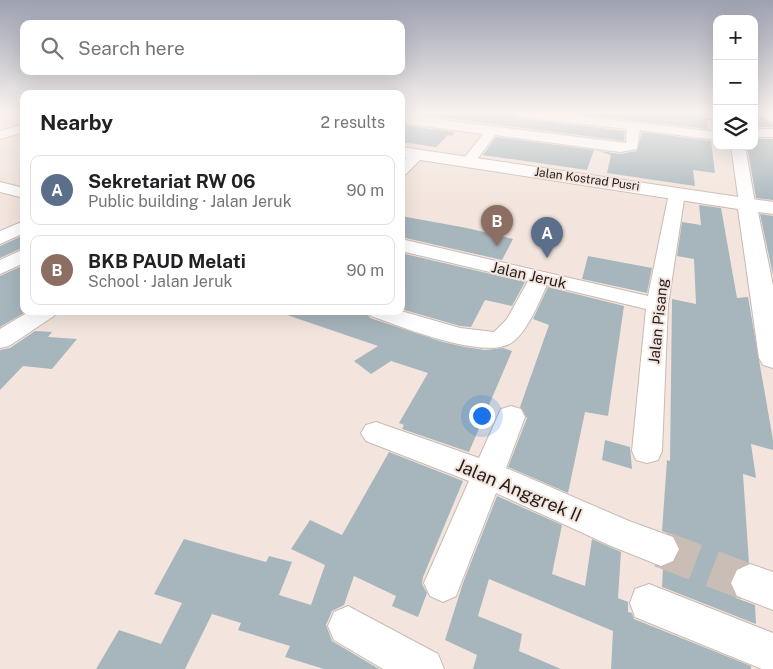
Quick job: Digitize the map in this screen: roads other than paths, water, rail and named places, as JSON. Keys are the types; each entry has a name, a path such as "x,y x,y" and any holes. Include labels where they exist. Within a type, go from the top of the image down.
{"street":[{"path":"468,162 483,143"},
{"path":"584,143 628,149 632,143"},
{"path":"739,150 773,358"},
{"name":"Jalan Kostrad Pusri","path":"410,153 773,208"},
{"path":"0,187 20,192"},
{"name":"Jalan Pisang","path":"647,451 657,305 677,193"},
{"path":"0,238 20,228"},
{"name":"Jalan Jeruk","path":"405,246 657,305"},
{"path":"0,268 20,257"},
{"path":"393,315 484,341 501,340 510,332 540,278"},
{"path":"0,340 40,315"},
{"path":"443,583 489,475 511,417"},
{"name":"Jalan Anggrek II","path":"376,433 489,475 623,535 661,549"},
{"path":"648,603 773,653"},
{"path":"348,626 411,666"}],"tunnel":[{"path":"661,549 750,583"}],"place":[{"name":"BKB PAUD Melati","path":"497,246"},
{"name":"Sekretariat RW 06","path":"547,258"}]}
